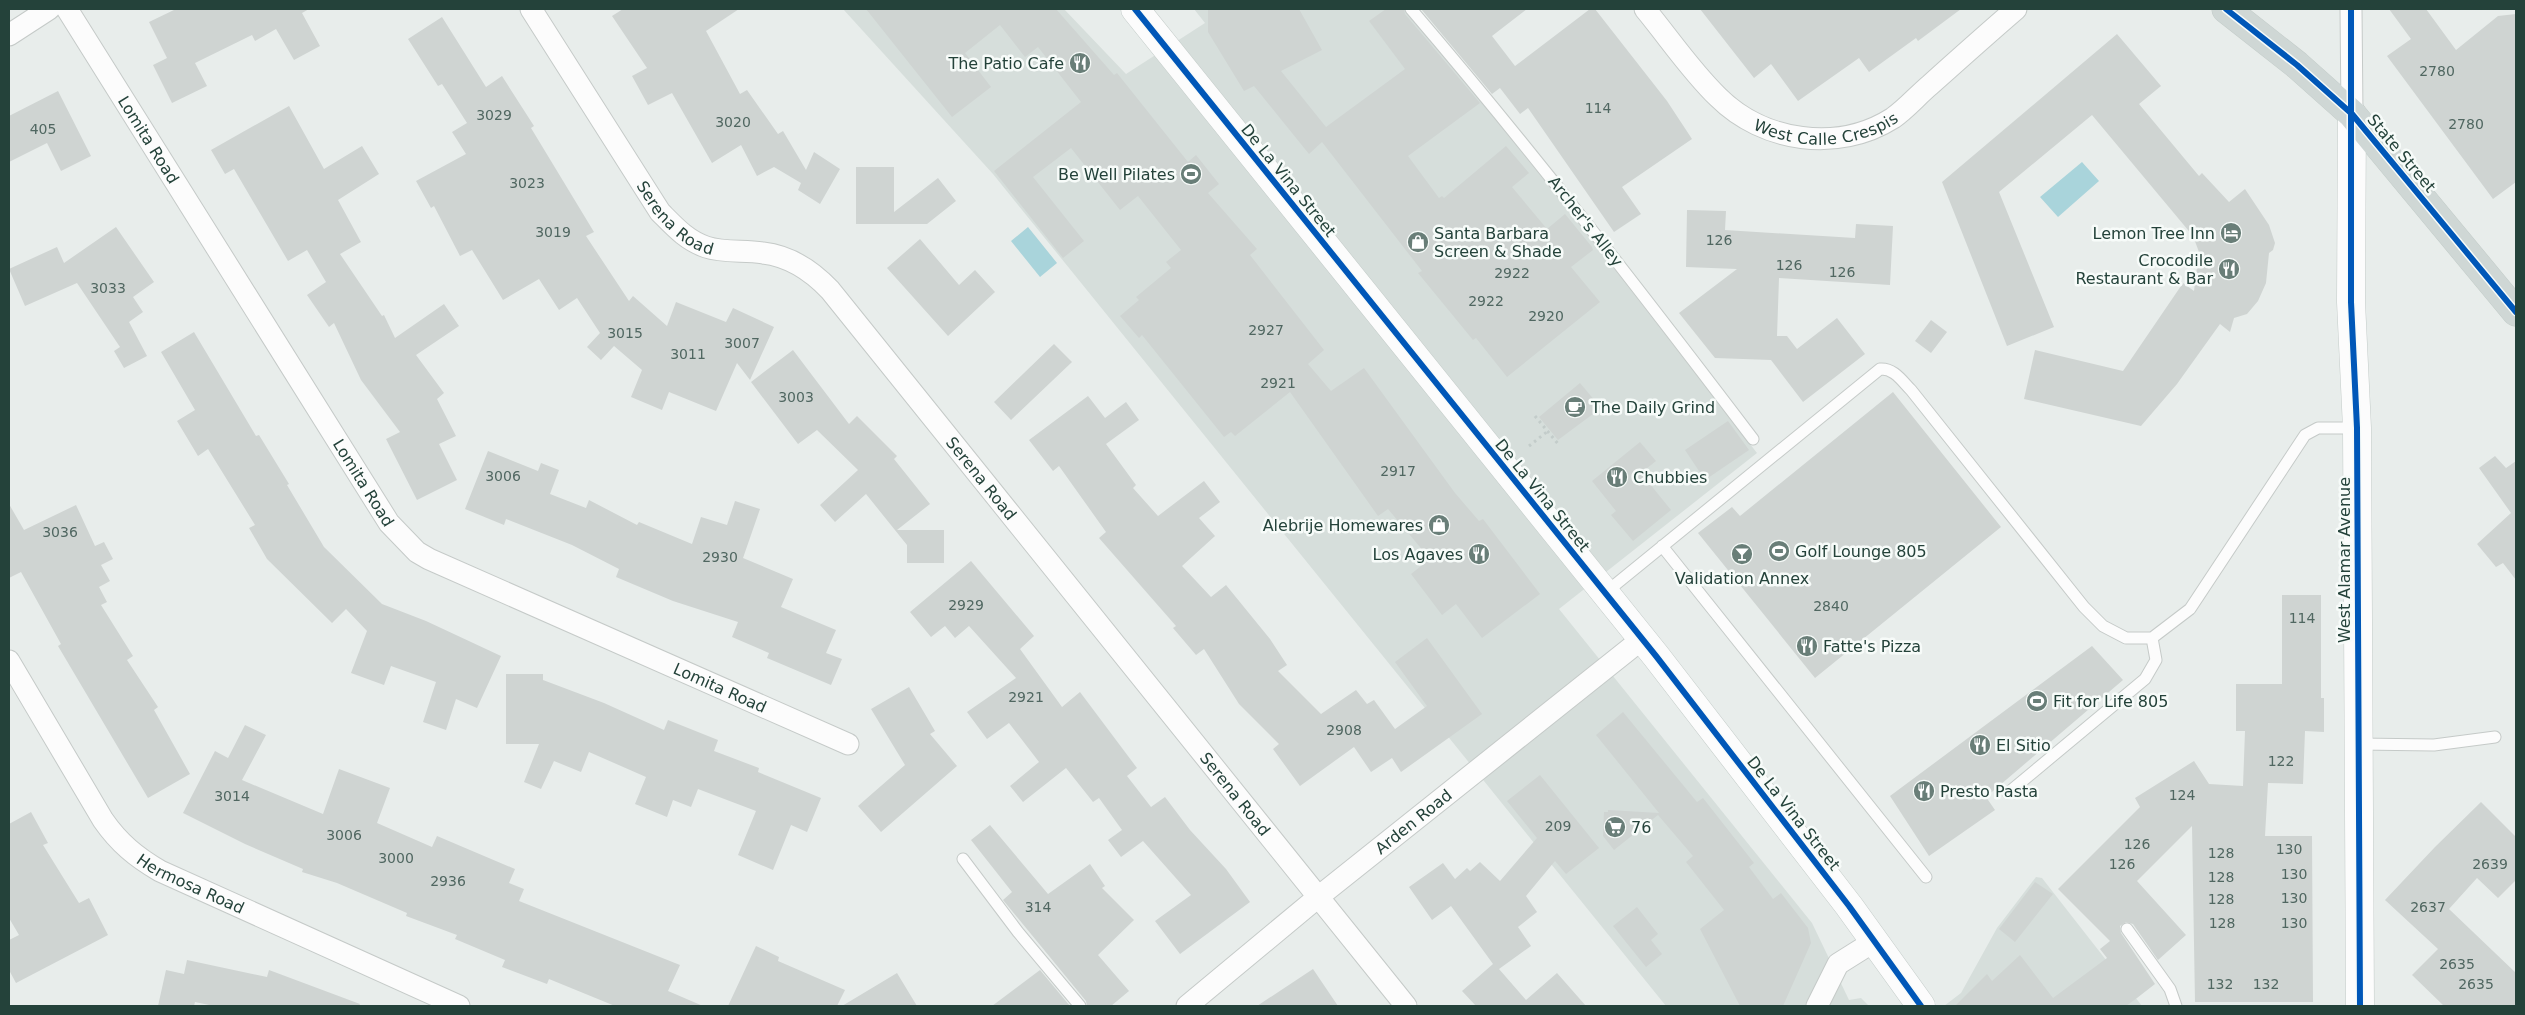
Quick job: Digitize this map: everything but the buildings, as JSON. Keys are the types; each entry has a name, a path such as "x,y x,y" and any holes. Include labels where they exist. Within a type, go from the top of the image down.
{"main road":[{"name":"State Street","path":"2238,12 2352,114 2516,312"}],"street":[{"path":"9,35 50,9"},
{"name":"Lomita Road","path":"67,9 397,534 429,559 848,744"},
{"name":"Serena Road","path":"531,9 660,212 680,233 706,247 780,256 819,278 1406,1006"},
{"name":"West Calle Crespis","path":"1646,9 1718,97 1740,116 1781,134 1809,139 1839,137 1868,130 1894,117 2016,9"},
{"path":"2351,9 2352,114"},
{"name":"De La Vina Street","path":"1144,13 1189,79 1642,639 1850,906 1873,942 1917,1001"},
{"name":"West Alamar Avenue","path":"2352,114 2351,302 2358,460 2360,1006"},
{"name":"Arden Road","path":"1187,1006 1317,898 1642,639"},
{"name":"Hermosa Road","path":"9,661 103,820 118,841 137,858 160,871 459,1006"},
{"path":"1817,1006 1838,964 1873,942"}],"lane":[{"name":"Archer's Alley","path":"1411,9 1500,113 1582,214 1753,439"},
{"path":"1605,592 1880,369 1885,369 1892,370 1911,390 2097,620 2126,638 2152,638 2190,609 2305,434 2318,428 2357,428"},
{"path":"1662,546 1926,877"},
{"path":"2008,793 2145,679 2156,660 2152,638"},
{"path":"2359,744 2434,745 2495,737"},
{"path":"963,859 1080,1006"},
{"path":"2127,929 2170,989 2176,1006"}],"path":[{"path":"1535,416 1559,445"},
{"path":"1529,446 1548,431"}],"shaded area":[{"path":"843,9 1064,9 1126,74 1205,23 1194,9 1413,9 1757,453 1559,609 1812,923 1849,1000 1861,998 1869,1006 1666,1006 993,174"},
{"path":"2036,877 2042,878 2142,1006 1944,1006 1961,993 1997,928"}],"water":[{"path":"2082,162 2099,181 2058,217 2040,197"},
{"path":"1028,227 1057,263 1040,277 1011,241"}],"cycle path":[{"path":"1135,9 1656,656 1849,906 1921,1006"},
{"path":"2226,9 2297,65 2352,114 2516,312"},
{"path":"2351,9 2351,302 2357,428 2360,1006"}],"place":[{"name":"The Patio Cafe","path":"1080,63"},
{"name":"Be Well Pilates","path":"1191,174"},
{"name":"Lemon Tree Inn","path":"2231,233"},
{"name":"Santa Barbara Screen & Shade","path":"1418,242"},
{"name":"Crocodile Restaurant & Bar","path":"2229,269"},
{"name":"The Daily Grind","path":"1575,407"},
{"name":"Chubbies","path":"1617,477"},
{"name":"Alebrije Homewares","path":"1439,525"},
{"name":"Golf Lounge 805","path":"1779,551"},
{"name":"Los Agaves","path":"1479,554"},
{"name":"Validation Annex","path":"1742,554"},
{"name":"Fatte's Pizza","path":"1807,646"},
{"name":"Fit for Life 805","path":"2037,701"},
{"name":"El Sitio","path":"1980,745"},
{"name":"Presto Pasta","path":"1924,791"},
{"name":"76","path":"1615,827"}]}
